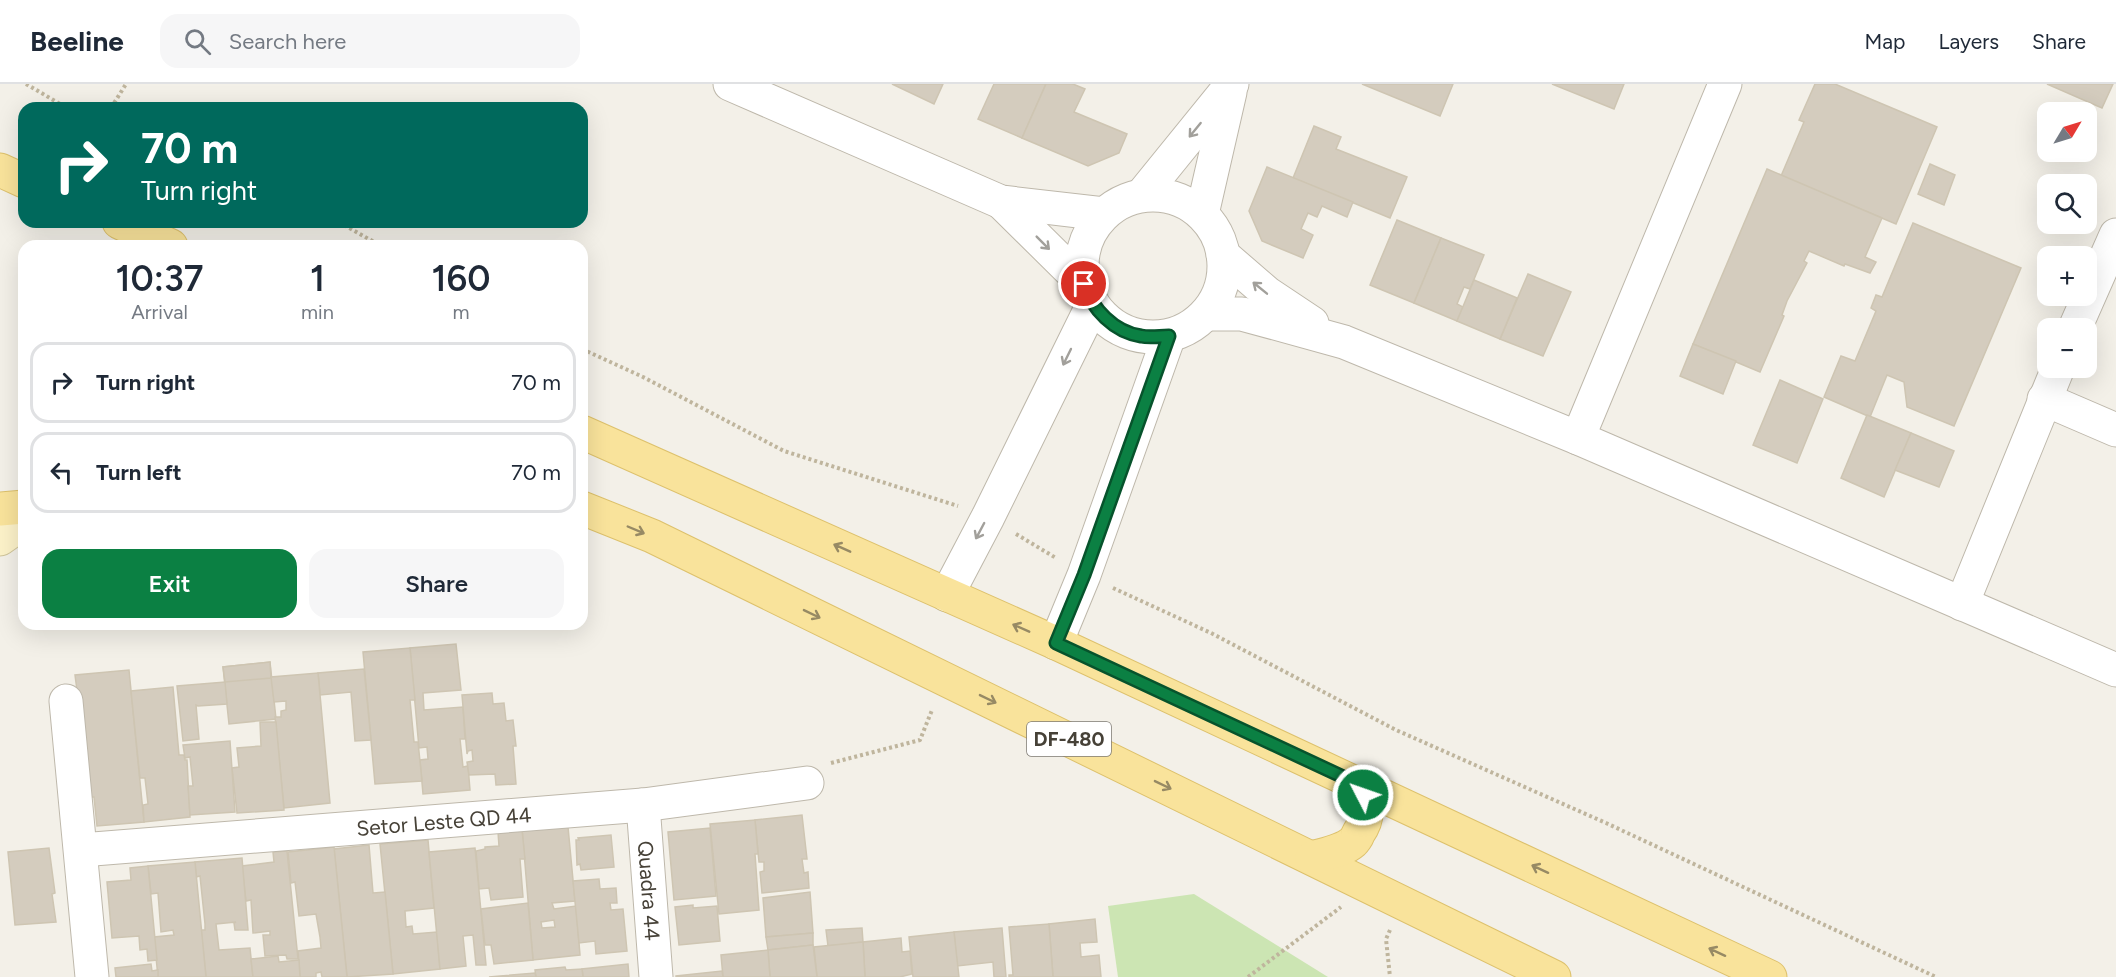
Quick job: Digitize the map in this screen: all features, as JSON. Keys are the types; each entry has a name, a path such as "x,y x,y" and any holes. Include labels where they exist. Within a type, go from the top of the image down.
{"main road":[{"path":"0,171 18,178"},
{"path":"132,228 158,240"},
{"path":"588,435 1056,643 1770,977"},
{"path":"0,509 18,508"},
{"name":"DF-480","path":"588,510 652,536 1554,977"},
{"path":"0,539 18,526"},
{"path":"1312,858 1339,850 1354,842 1362,828 1368,813 1363,795 1354,782"}],"street":[{"path":"730,84 1001,202 1104,214"},
{"path":"1142,195 1232,84"},
{"path":"1202,214 1232,84"},
{"path":"1578,438 1725,84"},
{"path":"947,595 988,516 1088,294 1082,265 1084,246 1092,228 1104,214 1122,201 1142,195 1164,195 1184,201 1202,214 1215,229 1224,267 1221,287 1214,304 1206,314 1187,329 1169,336 1140,336 1113,325 1088,294 1001,202"},
{"path":"2079,318 2116,235"},
{"path":"1223,255 1267,293 1344,342"},
{"path":"1206,314 1242,314 1344,342 1578,438 2116,670"},
{"path":"1056,643 1084,575 1169,336"},
{"path":"1962,604 2053,378"},
{"path":"2044,399 2116,430"},
{"path":"66,701 92,977"},
{"name":"Setor Leste QD 44","path":"81,850 643,805 807,783"},
{"name":"Quadra 44","path":"643,805 656,977"}],"path":[{"path":"26,84 57,102"},
{"path":"115,102 126,84"},
{"path":"350,228 370,240"},
{"path":"588,352 643,377 784,451 932,496 988,516 1084,575 1211,633 1395,730 1595,819 1936,977"},
{"path":"807,783 829,764 920,740 944,678"},
{"path":"1248,977 1369,886"},
{"path":"1390,977 1386,939 1401,902"}],"green space":[{"path":"1194,894 1328,977 1118,977 1108,906"}],"building":[{"path":"892,84 943,84 934,104"},
{"path":"994,84 1046,84 1022,138 978,119"},
{"path":"1046,84 1073,84 1085,89 1074,112 1127,134 1119,153 1088,166 1022,138"},
{"path":"1362,84 1453,84 1440,116"},
{"path":"1552,84 1624,84 1614,109"},
{"path":"1815,84 1835,84 1937,127 1896,224 1781,176 1804,122 1799,120"},
{"path":"2047,84 2113,84 2102,108 2097,106 2097,102 2088,102"},
{"path":"1314,126 1341,137 1336,149 1407,177 1390,218 1293,178"},
{"path":"1930,164 1955,175 1944,205 1918,194"},
{"path":"1267,167 1353,202 1347,217 1322,206 1317,217 1308,213 1301,229 1313,235 1303,258 1262,241 1249,211"},
{"path":"1767,169 1882,218 1865,257 1876,262 1870,273 1845,264 1844,266 1809,251 1804,261 1807,263 1787,301 1782,315 1784,316 1760,372 1693,344"},
{"path":"1397,220 1441,238 1414,303 1370,285"},
{"path":"1913,223 2021,268 1954,426 1907,407 1904,382 1887,375 1870,417 1824,397 1841,356 1855,361 1876,311 1871,308 1876,295 1882,297"},
{"path":"1441,238 1484,255 1470,289 1464,287 1457,304 1463,307 1457,321 1414,303"},
{"path":"1528,274 1571,292 1543,356 1500,339"},
{"path":"1474,280 1517,298 1500,339 1457,321"},
{"path":"1693,344 1736,361 1723,394 1680,376"},
{"path":"1780,380 1823,399 1797,463 1753,445"},
{"path":"1867,415 1911,433 1884,497 1841,478"},
{"path":"1911,433 1954,451 1939,487 1895,470"},
{"path":"456,644 461,690 423,693 424,710 463,707 465,739 460,739 463,767 468,766 470,790 423,794 420,760 428,759 427,747 419,748 410,648"},
{"path":"410,648 415,700 410,700 414,742 418,742 422,781 375,784 363,652"},
{"path":"270,662 276,719 229,724 223,667"},
{"path":"270,662 271,678 225,682 223,667"},
{"path":"364,669 371,740 355,741 351,692 320,695 318,673"},
{"path":"129,670 144,822 97,826 75,675"},
{"path":"318,673 330,803 284,808 275,717 281,717 281,711 286,710 286,701 274,702 271,677"},
{"path":"225,682 227,704 196,705 199,739 183,741 177,686"},
{"path":"173,687 179,755 184,755 187,760 190,817 144,822 143,805 148,804 145,778 140,778 131,691"},
{"path":"492,693 493,704 504,703 506,721 513,720 516,784 496,785 495,774 469,775 467,762 473,761 472,750 467,754 462,695"},
{"path":"260,722 276,722 284,810 237,813 232,768 239,767 237,748 261,746"},
{"path":"230,741 235,812 190,815 188,786 193,786 190,757 185,758 183,745"},
{"path":"802,815 807,859 802,859 804,873 808,872 809,888 762,893 760,872 764,871 764,862 759,862 755,820"},
{"path":"755,820 759,910 719,914 710,824"},
{"path":"568,827 575,901 552,903 554,909 576,906 580,955 533,960 522,828","holes":["554,920 555,927 542,928 541,922"]},
{"path":"710,828 716,896 674,900 668,832"},
{"path":"522,830 525,859 520,859 523,897 491,900 489,888 479,889 476,851 485,849 485,847 499,846 498,832"},
{"path":"611,835 614,867 581,870 580,864 577,865 576,840"},
{"path":"428,840 434,908 405,911 406,927 412,926 413,934 437,932 440,969 393,974 380,844"},
{"path":"369,845 373,893 385,892 393,974 347,977 334,849"},
{"path":"334,847 347,977 322,977 321,972 316,973 316,977 300,977 298,951 321,948 320,937 316,914 299,916 295,882 291,883 288,852"},
{"path":"49,848 56,922 15,925 8,852"},
{"path":"475,848 486,965 476,965 473,935 463,936 466,966 440,969 429,852"},
{"path":"287,851 298,959 287,959 286,955 265,956 263,935 270,935 270,931 253,933 251,900 246,901 242,866 274,862 273,852"},
{"path":"242,858 248,930 235,930 234,923 236,922 216,924 219,950 250,948 253,977 206,977 201,930 205,930 205,924 200,876 196,877 195,862"},
{"path":"195,862 206,977 158,977 154,937 174,935 173,930 161,932 158,893 151,894 148,866"},
{"path":"148,866 157,960 148,961 147,949 140,950 139,936 112,938 107,882 131,880 130,868"},
{"path":"599,879 600,889 616,888 617,903 610,903 611,910 623,909 627,951 596,954 595,941 579,943 573,881"},
{"path":"810,892 813,933 766,937 763,898"},
{"path":"528,903 533,960 494,964 491,945 485,945 481,909"},
{"path":"693,905 693,908 717,906 720,941 679,945 675,907"},
{"path":"1095,919 1097,942 1080,943 1081,957 1099,955 1101,977 1053,977 1049,924"},
{"path":"1049,924 1053,977 1009,977 1013,975 1009,927"},
{"path":"862,928 863,942 828,946 826,930"},
{"path":"1002,928 1006,977 994,977 993,962 957,966 954,932"},
{"path":"954,932 959,977 913,977 909,937"},
{"path":"813,933 813,945 768,950 766,937"},
{"path":"901,938 902,952 910,951 912,974 900,977 865,977 863,942"},
{"path":"863,942 865,977 817,977 814,947"},
{"path":"813,945 817,977 770,977 768,950"},
{"path":"768,950 770,977 723,977 721,955"},
{"path":"278,956 279,962 299,960 300,977 253,977 251,959"},
{"path":"151,964 152,971 158,970 158,977 116,977 115,968"},
{"path":"628,964 629,977 583,977 582,969"},
{"path":"565,967 566,970 582,969 583,977 536,977 535,970"},
{"path":"722,971 723,977 676,977 676,976"},
{"path":"535,973 536,977 489,977 500,976"}],"route":[{"path":"1084,284 1093,304 1113,325 1140,336 1169,336 1084,575 1056,643 1354,782 1363,795"}]}
